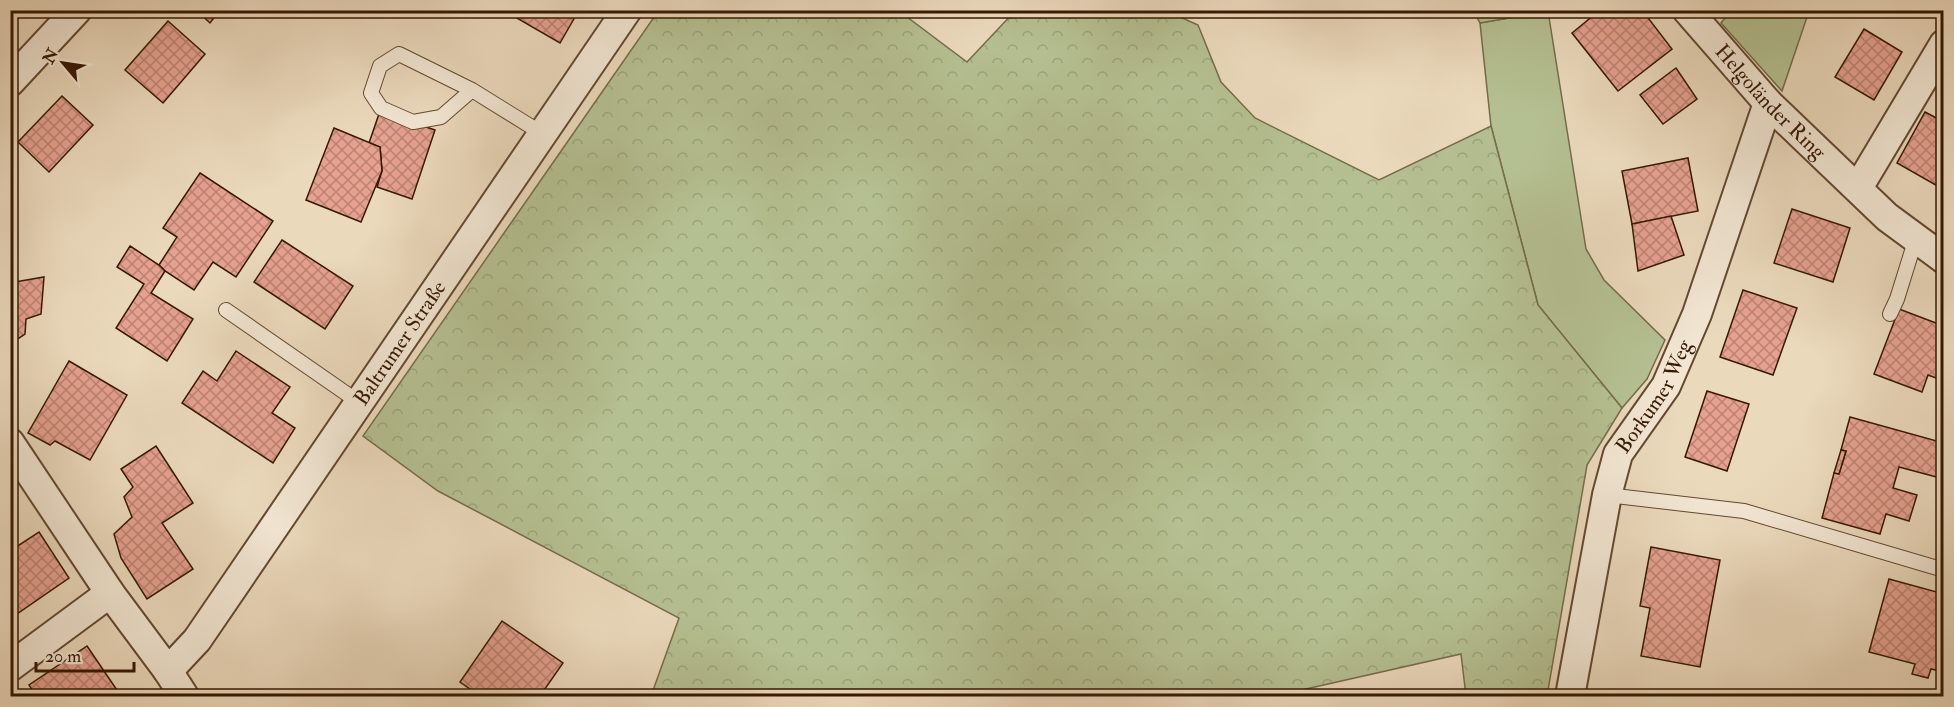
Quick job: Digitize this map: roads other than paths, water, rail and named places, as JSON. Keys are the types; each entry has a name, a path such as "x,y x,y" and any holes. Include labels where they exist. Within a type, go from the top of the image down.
{"street":[{"path":"10,82 77,10"},
{"name":"Baltrumer Straße","path":"168,671 197,640 627,10"},
{"name":"Helgoländer Ring","path":"1687,10 1768,103 1887,217 1944,259"},
{"path":"1858,188 1944,44"},
{"name":"Borkumer Weg","path":"1570,696 1607,495 1618,454 1666,386 1697,314 1768,103"},
{"path":"10,443 110,593 184,696"},
{"path":"10,668 110,593"}],"lane":[{"path":"472,90 441,117 413,122 381,108 371,93 380,66 399,54 472,90 543,134"},
{"path":"1890,314 1916,238"},
{"path":"226,310 360,403"},
{"path":"1607,495 1744,511 1944,570"}]}
